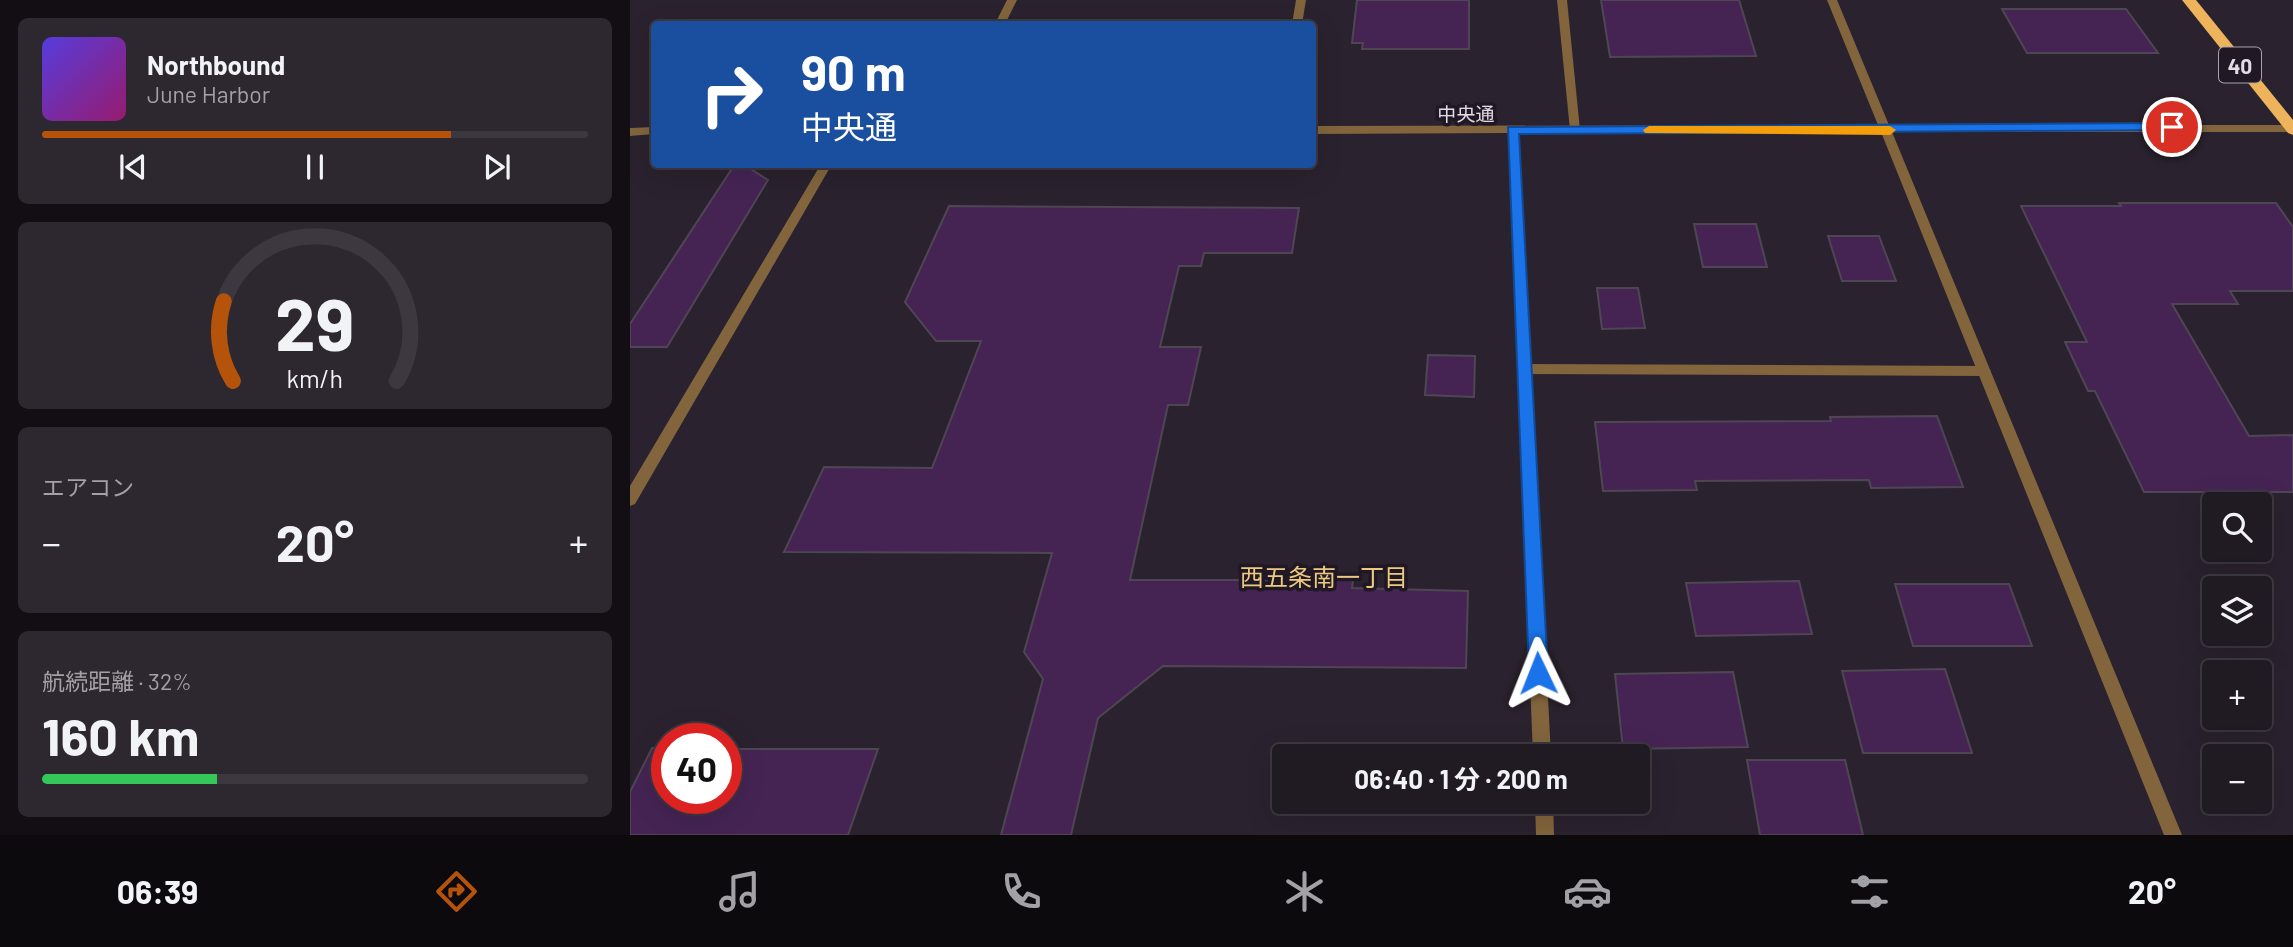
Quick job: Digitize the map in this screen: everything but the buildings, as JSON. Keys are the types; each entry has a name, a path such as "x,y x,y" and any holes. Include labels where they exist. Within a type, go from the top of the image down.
{"highway":[{"name":"40","path":"2189,0 2292,129"}],"street":[{"path":"1002,21 1012,0"},
{"path":"1298,21 1301,0"},
{"path":"1562,0 1574,130"},
{"path":"1832,0 2173,835"},
{"name":"中央通","path":"1316,130 2292,129"},
{"path":"1513,130 1542,744"},
{"path":"630,132 651,131"},
{"path":"630,499 825,168"},
{"path":"1526,369 1984,371"},
{"path":"1544,814 1545,835"}],"slow traffic":[{"path":"1649,130 1890,130"}],"district":[{"name":"西五条南一丁目","path":"1324,576"}],"route":[{"path":"1538,673 1513,130 1885,131 2172,127"}]}
